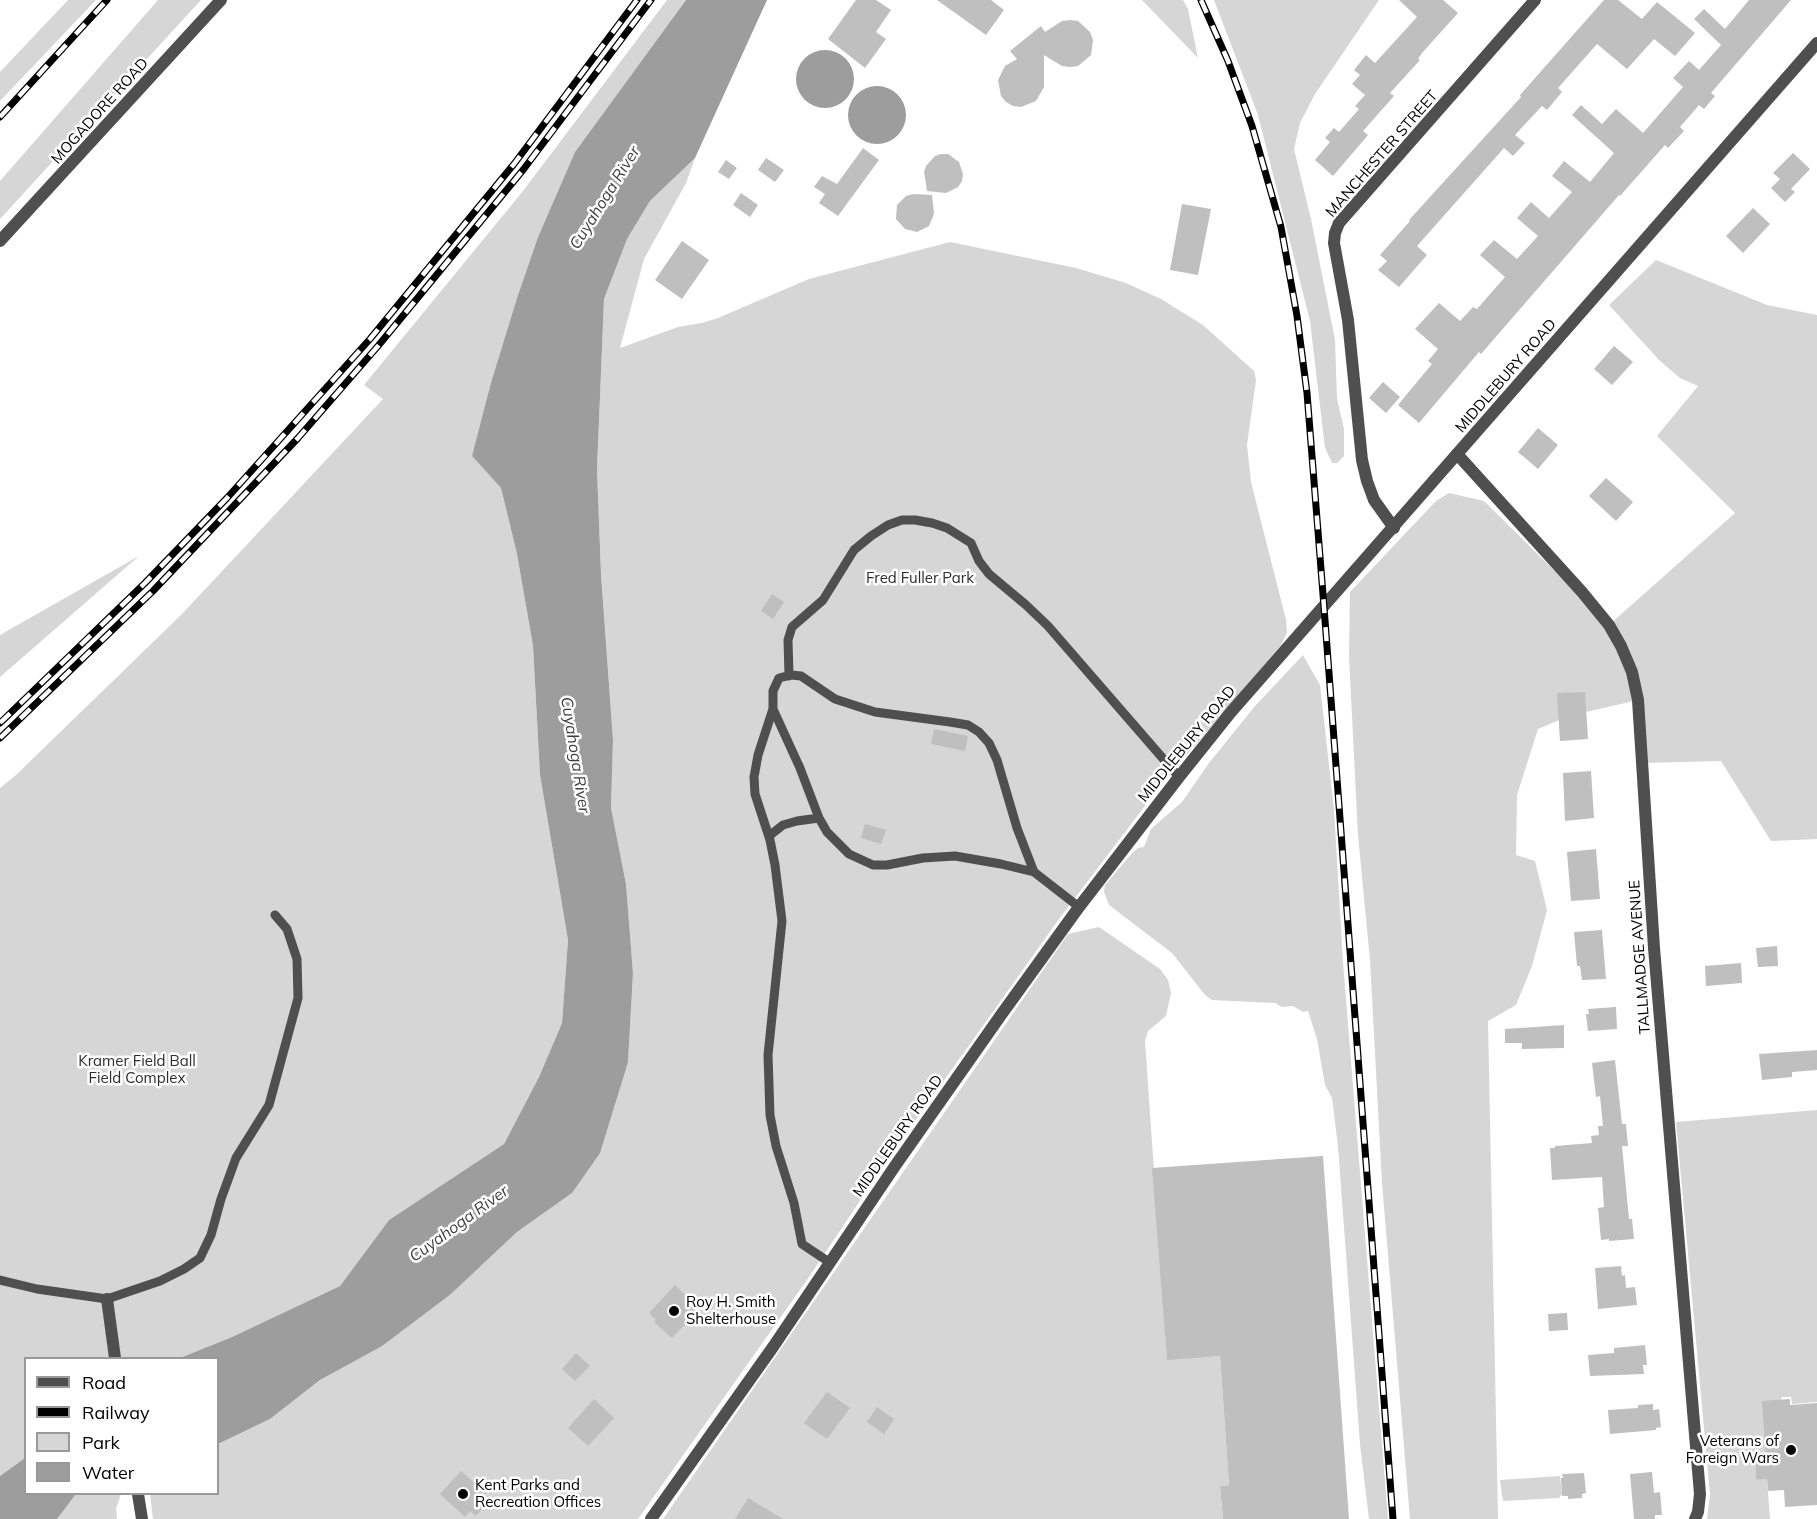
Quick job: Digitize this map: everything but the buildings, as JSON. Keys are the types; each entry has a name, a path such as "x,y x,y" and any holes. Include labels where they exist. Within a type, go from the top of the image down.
{"street":[{"name":"MOGADORE ROAD","path":"0,241 221,0"},
{"name":"MANCHESTER STREET","path":"1394,528 1374,500 1362,460 1348,320 1334,243 1335,233 1346,215 1535,0"},
{"name":"MIDDLEBURY ROAD","path":"651,1519 773,1347 945,1093 1079,907 1179,777 1231,712 1817,43"},
{"name":"TALLMADGE AVENUE","path":"1457,454 1609,625 1622,646 1632,672 1638,700 1654,948 1700,1494 1695,1519"},
{"path":"107,1299 116,1357"},
{"path":"138,1495 141,1516"}],"lane":[{"path":"789,676 788,640 792,627 823,600 854,550 888,525 902,520 932,523 946,528 971,543 979,561 989,574 1048,626 1179,777"},
{"path":"830,1262 802,1244 794,1203 776,1146 770,1115 768,1055 782,921 775,865 769,836 754,794 754,777 772,709 775,683 779,678 801,676 835,699 874,712 969,725 979,732 988,742 997,760 1017,828 1034,873"},
{"path":"772,709 800,768 826,832 849,854 873,865 887,865 939,856 973,858 1034,873 1079,907"},
{"path":"769,836 783,825 797,820 819,818"},
{"path":"0,1280 107,1299 160,1281 200,1258 212,1235 236,1158 269,1105 298,998 297,959 287,929 275,915"}],"green space":[{"path":"68,0 96,0 0,101 0,72"},
{"path":"158,0 201,0 0,219 0,181"},
{"name":"Kramer Field Ball Field Complex","path":"667,0 686,0 575,152 538,237 518,295 472,456 501,488 517,554 533,646 540,775 568,940 562,1023 539,1077 504,1144 389,1220 340,1286 232,1337 182,1357 24,1357 24,1459 0,1476 0,788 182,614 383,399 364,385 523,191"},
{"path":"1142,0 1183,0 1188,9 1198,58"},
{"path":"1214,0 1379,0 1315,94 1300,123 1294,149 1311,219 1335,340 1337,399 1344,429 1344,456 1337,463 1332,463 1325,448 1310,321 1258,115"},
{"name":"Fred Fuller Park","path":"695,158 686,183 644,259 620,348 678,327 718,318 809,279 950,242 1076,268 1126,283 1161,299 1203,325 1254,371 1256,380 1247,445 1251,482 1286,620 1287,633 1281,645 1157,790 1059,919 888,1159 807,1280 638,1519 153,1519 150,1495 219,1495 219,1444 270,1419 320,1380 382,1345 451,1294 517,1232 572,1193 628,1062 633,973 626,884 611,808 613,740 601,572 597,469 604,299 627,239 650,201"},
{"path":"1656,260 1767,305 1817,315 1817,839 1771,841 1721,761 1642,763 1638,700 1569,716 1538,729 1517,795 1516,855 1535,861 1547,910 1532,966 1516,1005 1488,1021 1498,1519 1410,1519 1382,1183 1370,960 1358,835 1349,657 1350,592 1436,501 1449,493 1484,501 1609,625 1735,513 1657,436 1698,386 1680,378 1660,361 1609,305"},
{"path":"139,556 0,677 0,635"},
{"path":"1303,655 1320,685 1334,810 1343,962 1388,1519 1369,1519 1360,1444 1338,1146 1332,1098 1325,1085 1317,1039 1308,1011 1303,1012 1293,1006 1282,1007 1275,1003 1212,1000 1205,995 1172,953 1109,905 1104,892 1105,885 1133,852 1144,847 1151,829 1182,802 1209,763 1255,706"},
{"path":"1099,927 1160,969 1168,980 1171,993 1166,1016 1148,1031 1145,1041 1167,1359 1220,1356 1229,1485 1220,1486 1223,1519 663,1519 1068,934"},
{"path":"1817,1110 1817,1402 1792,1404 1791,1397 1782,1397 1766,1458 1755,1459 1756,1480 1767,1479 1770,1519 1707,1519 1710,1494 1676,1122"},
{"path":"1560,1476 1562,1494 1559,1498 1503,1501 1500,1480"},
{"path":"75,1495 121,1495 116,1509 117,1519 57,1519"}],"water":[{"name":"Cuyahoga River","path":"686,0 767,0 695,158 650,201 627,239 604,299 597,469 601,574 613,740 611,808 626,884 633,973 628,1062 600,1153 572,1193 517,1232 451,1294 382,1346 320,1380 270,1419 219,1444 219,1357 182,1357 232,1337 340,1286 389,1220 504,1144 539,1077 562,1023 568,940 540,775 533,646 517,554 501,488 472,456 518,295 538,237 575,152"},
{"path":"825,50 841,55 849,63 854,79 849,95 841,103 825,108 809,103 801,95 796,79 801,63 809,55"},
{"path":"877,86 893,91 901,99 906,115 901,131 893,139 877,144 861,139 853,131 848,115 853,99 861,91"},
{"path":"24,1459 24,1495 75,1495 57,1519 0,1519 0,1476"}],"railway":[{"path":"0,117 107,0"},
{"path":"0,723 145,583 227,498 370,339 514,164 637,0"},
{"path":"0,738 153,591 298,438 378,346 523,170 651,0"},
{"path":"1201,0 1228,61 1252,126 1281,227 1297,316 1307,393 1393,1519"}],"place":[{"name":"Roy H. Smith Shelterhouse","path":"674,1311"},
{"name":"Veterans of Foreign Wars","path":"1791,1450"},
{"name":"Kent Parks and Recreation Offices","path":"463,1494"}]}
